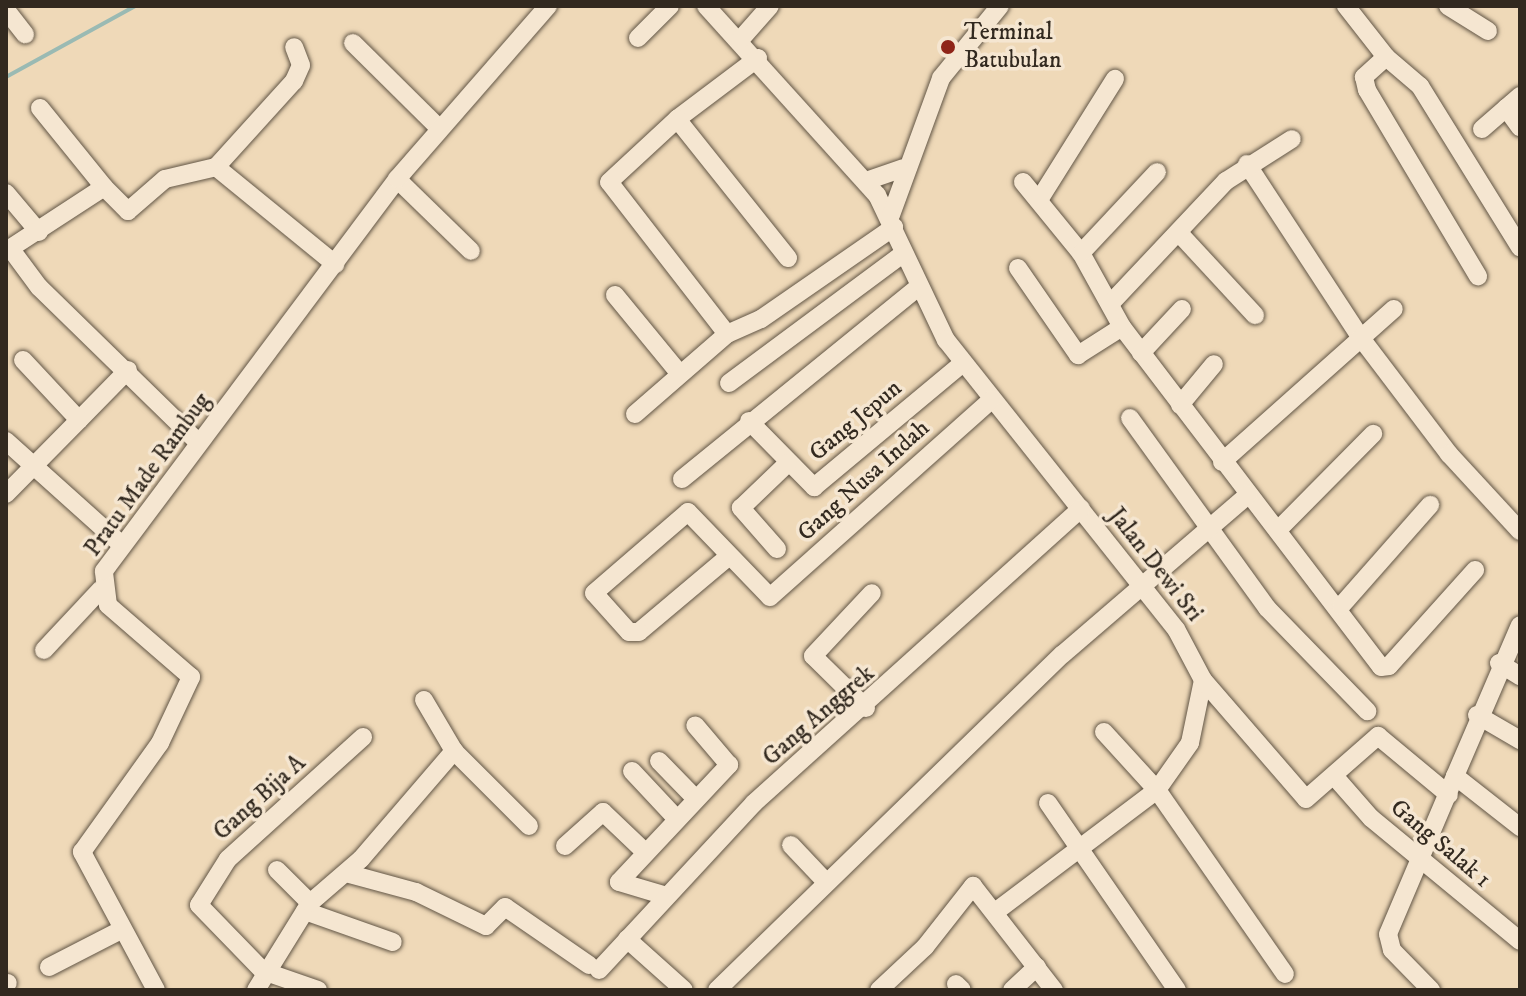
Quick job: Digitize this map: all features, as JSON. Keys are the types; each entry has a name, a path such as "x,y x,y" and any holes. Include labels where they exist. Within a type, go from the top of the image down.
{"street":[{"name":"Pratu Made Rambug","path":"156,990 90,876 84,844 160,743 191,677 173,654 113,610 101,589 122,545 397,179 548,6"},
{"path":"638,38 670,6"},
{"path":"706,6 758,58 866,181 892,221"},
{"path":"740,40 770,6"},
{"path":"635,414 727,334 761,319 892,221 903,168 949,63 1000,6"},
{"path":"1346,6 1386,57 1420,86 1520,247"},
{"path":"1448,6 1488,31"},
{"path":"6,10 25,34"},
{"path":"353,43 439,128"},
{"path":"40,108 104,187 128,211 165,179 216,167 294,81 301,65 294,47"},
{"path":"1386,57 1364,77 1365,86 1478,276"},
{"path":"727,334 609,182 677,119 758,58"},
{"path":"1039,200 1115,79"},
{"path":"1482,129 1513,102 1520,127"},
{"path":"677,119 788,258"},
{"path":"1110,304 1247,164 1292,139"},
{"path":"1247,164 1361,338 1449,454 1520,531"},
{"path":"216,167 335,264"},
{"path":"866,181 903,168"},
{"path":"1081,253 1157,172"},
{"path":"397,179 471,251"},
{"path":"1023,182 1081,253 1122,327 1222,462 1341,606 1385,668 1475,570"},
{"path":"104,187 8,250 39,287 128,370 199,443"},
{"path":"6,193 39,232"},
{"name":"Jalan Dewi Sri","path":"892,221 917,288 963,363 1140,583 1203,680 1306,799 1335,777"},
{"path":"1179,233 1255,315"},
{"path":"729,383 903,254"},
{"path":"1018,268 1078,355 1122,327"},
{"path":"682,479 749,421 917,288"},
{"path":"615,295 680,374"},
{"path":"1141,353 1182,309"},
{"path":"1222,462 1394,309"},
{"path":"23,360 79,420"},
{"name":"Gang Jepun","path":"749,421 788,463 817,486 963,363"},
{"path":"1180,405 1214,364"},
{"path":"6,494 128,370"},
{"name":"Gang Nusa Indah","path":"728,557 768,598 992,399"},
{"path":"1130,418 1267,608 1367,711"},
{"path":"1279,529 1373,434"},
{"path":"6,441 122,545"},
{"path":"777,549 741,508 788,463"},
{"path":"717,990 825,881 1140,583 1209,531 1249,494"},
{"path":"1341,606 1430,505"},
{"name":"Gang Anggrek","path":"346,873 416,892 481,925 505,907 594,968 627,939 663,895 754,803 866,708 1081,509"},
{"path":"688,512 728,557 639,632 629,632 594,593 688,512"},
{"path":"44,650 101,589"},
{"path":"866,708 813,656 872,593"},
{"path":"1431,990 1388,938 1449,795 1477,715 1499,663 1520,625"},
{"path":"1499,663 1520,676"},
{"path":"998,910 1157,790 1190,743 1203,680"},
{"path":"424,700 454,751 529,826"},
{"path":"1477,715 1520,740"},
{"path":"663,895 620,884 676,818 729,765 695,725"},
{"path":"1104,732 1157,790 1285,974"},
{"path":"1335,777 1380,736 1449,795"},
{"name":"Gang Bija A","path":"263,971 204,918 202,897 236,850 363,737"},
{"path":"256,990 263,971 307,907 346,873 454,751"},
{"path":"659,761 695,798"},
{"path":"632,771 676,818"},
{"path":"1455,776 1520,827"},
{"name":"Gang Salak 1","path":"1335,777 1421,862 1520,941"},
{"path":"1048,803 1177,990"},
{"path":"565,846 603,812 645,852"},
{"path":"791,845 825,881"},
{"path":"277,870 307,907 393,942"},
{"path":"879,990 925,947 969,888 998,910 1054,990"},
{"path":"49,967 121,930"},
{"path":"627,939 684,990"},
{"path":"1012,990 1037,967"},
{"path":"263,971 318,990"}],"waterway":[{"path":"6,77 135,6"}],"place":[{"name":"Terminal Batubulan","path":"948,47"}]}
